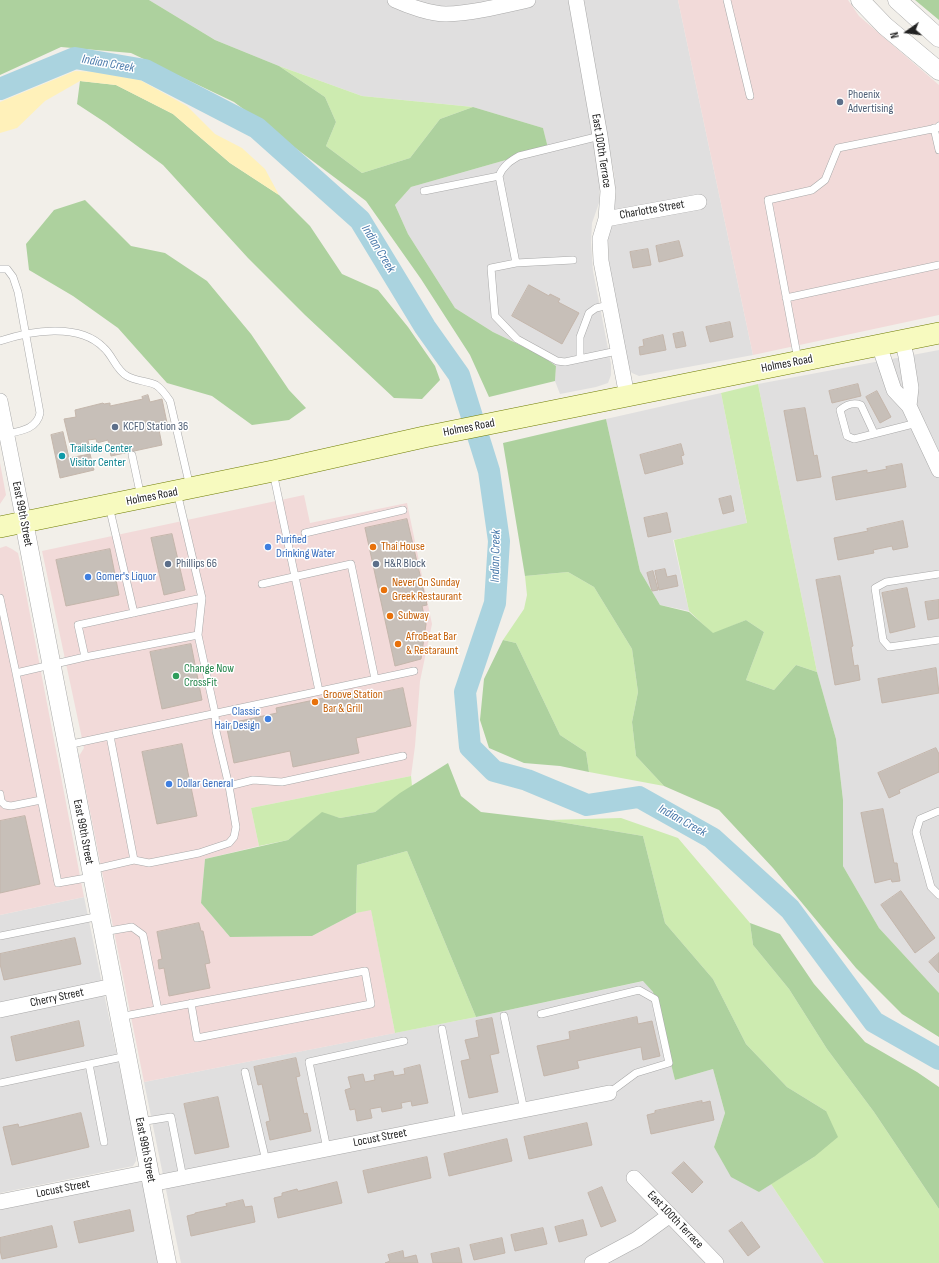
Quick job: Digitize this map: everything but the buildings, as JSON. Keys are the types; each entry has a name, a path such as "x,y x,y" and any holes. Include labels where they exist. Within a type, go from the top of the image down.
{"main road":[{"name":"Holmes Road","path":"0,528 273,471 424,437 939,333"}],"street":[{"path":"395,0 410,7 444,14 481,10 528,0"},
{"name":"East 100th Terrace","path":"576,0 608,191 606,219 600,239 601,261 626,396"},
{"path":"860,0 885,26 939,71"},
{"path":"897,0 939,38"},
{"name":"Charlotte Street","path":"606,219 699,202"},
{"path":"902,340 911,388 909,406"},
{"path":"879,345 894,390 909,406 939,470"},
{"name":"East 99th Street","path":"0,401 4,435 24,522 167,1263"},
{"name":"Cherry Street","path":"0,1010 113,986"},
{"name":"Locust Street","path":"0,1202 150,1178 183,1178 609,1093"},
{"name":"East 100th Terrace","path":"634,1178 716,1263"},
{"path":"592,1263 637,1239 670,1215"}],"lane":[{"path":"727,0 750,96"},
{"path":"798,361 768,200 812,190 825,180 838,148 936,127 939,150"},
{"path":"516,263 499,176 501,171 507,164 519,156 600,136"},
{"path":"424,191 499,176"},
{"path":"573,260 516,263 491,268 494,316 517,339 557,361 565,362 617,351"},
{"path":"786,298 939,265"},
{"path":"0,269 7,269 14,277 40,413 36,424 30,428 4,435"},
{"path":"580,359 580,337 589,313 596,308 609,305"},
{"path":"0,341 31,333 69,331 86,336 103,346 117,368 126,376 156,385 170,401 174,413 184,490 202,598 198,635 215,713 216,731 229,786 236,827 234,837 229,843 199,853 149,864 134,860 58,884 0,598"},
{"path":"874,433 861,405 846,405 840,410 847,436 854,439 917,423"},
{"path":"132,455 142,499"},
{"path":"273,471 319,691"},
{"path":"109,505 134,613"},
{"path":"304,533 403,510"},
{"path":"262,584 351,564 375,679"},
{"path":"939,574 886,582 875,588 883,640 889,646 939,640"},
{"path":"85,657 78,625 202,598"},
{"path":"16,673 85,657 198,635"},
{"path":"67,745 414,671"},
{"path":"110,736 134,860"},
{"path":"229,786 253,780 282,782 403,756"},
{"path":"0,794 1,801 5,805 11,806 41,800"},
{"path":"939,811 920,819 916,832 931,887 939,895"},
{"path":"0,936 101,924 132,927 143,935 158,1010"},
{"path":"119,1017 365,970 371,1004 197,1038 190,1004"},
{"path":"541,1014 639,990 655,999 669,1063 636,1073 609,1093"},
{"path":"504,1016 524,1110"},
{"path":"442,1029 460,1122"},
{"path":"327,1149 309,1062 404,1041"},
{"path":"0,1083 127,1056"},
{"path":"89,1064 104,1142"},
{"path":"245,1072 266,1161"},
{"path":"140,1122 171,1117 183,1178"}],"shaded area":[{"path":"149,0 678,0 753,355 639,376 632,373 626,365 609,264 608,238 616,195 614,173 607,135 600,182 599,203 592,223 591,243 593,271 611,364 611,375 608,383 596,387 560,394 555,381 556,366 541,355 493,332 455,308 408,234 395,205 411,187 548,148 543,128 473,107 362,96 279,66 215,40"},
{"path":"678,0 848,0 859,16 939,85 939,315 753,355"},
{"path":"939,350 939,993 879,928 843,866 843,800 836,739 817,672 758,384"},
{"path":"721,393 747,524 673,540 689,611 660,605 640,571 606,419"},
{"path":"0,463 6,495 0,504"},
{"path":"304,495 310,523 407,503 432,624 420,681 411,776 251,808 259,846 205,859 201,903 230,937 312,936 356,913 371,909 395,1033 144,1082 79,756 84,748 42,551"},
{"path":"6,546 18,553 20,562 84,897 0,915 0,548"},
{"path":"84,897 137,1152 136,1161 133,1166 0,1193 0,915"},
{"path":"644,981 653,992 675,1080 713,1069 725,1113 714,1147 759,1192 771,1184 824,1263 181,1263 144,1082 476,1017"},
{"path":"140,1181 144,1186 158,1263 0,1263 0,1208"}],"green space":[{"path":"0,0 149,0 215,40 279,66 325,97 336,122 326,146 362,173 410,158 440,119 473,107 543,128 548,148 411,187 395,205 408,234 455,308 493,332 541,355 556,366 555,381 489,397 470,355 421,279 366,201 234,102 131,53 61,47 0,75"},
{"path":"915,0 939,0 939,20"},
{"path":"279,66 362,96 473,107 440,119 410,158 362,173 326,146 336,122 325,97"},
{"path":"80,81 116,85 173,114 230,163 279,195 310,226 342,274 378,290 408,327 435,366 440,380 422,399 394,398 305,315 248,258 163,165 106,123 77,104"},
{"path":"85,200 131,246 165,253 207,281 251,334 289,390 306,408 289,420 252,425 212,396 167,383 118,328 73,296 29,270 26,244 54,210"},
{"path":"758,384 817,672 796,665 774,690 746,680 764,632 746,620 713,634 689,611 674,540 747,523 721,393"},
{"path":"606,419 640,571 660,605 689,612 713,633 746,620 764,632 746,680 774,690 796,665 817,672 836,739 843,800 843,866 879,928 939,993 939,1037 902,1014 856,968 773,868 719,810 664,786 636,756 632,722 638,692 632,649 594,587 568,572 525,576 503,443"},
{"path":"568,572 594,587 632,649 638,692 632,722 636,756 664,786 589,772 586,752 560,735 516,643 503,640 524,609 527,595 525,576"},
{"path":"503,640 516,643 560,735 586,752 589,772 560,766 524,763 489,748 480,720 484,679"},
{"path":"448,763 461,796 481,812 548,820 643,836 665,923 713,979 746,1044 787,1087 826,1111 838,1137 814,1157 759,1192 731,1177 714,1147 725,1113 713,1069 675,1080 653,992 643,981 476,1017 407,851 357,865 356,913 312,936 230,937 201,903 205,859 288,840 322,812 340,818 375,812 400,793"},
{"path":"411,776 412,786 375,812 340,818 322,813 288,840 259,846 251,808"},
{"path":"621,818 678,838 750,923 753,945 789,989 827,1049 874,1112 939,1209 939,1263 824,1263 771,1184 814,1157 826,1111 787,1087 746,1044 713,979 665,923 643,836 548,820"},
{"path":"407,851 476,1017 395,1033 371,910 356,913 357,865"},
{"path":"750,923 780,934 814,984 865,1042 917,1072 939,1087 939,1209 874,1112 827,1049 789,989 753,945"}],"sand":[{"path":"75,71 95,72 140,80 187,106 215,134 242,148 265,169 279,195 230,163 173,114 116,85 80,81 45,101 17,128 0,133 0,102"}],"waterway":[{"name":"Indian Creek","path":"0,89 75,58 145,70 257,128 360,220 425,327 459,375 489,471 499,541 495,603 465,692 470,747 494,771 527,780 587,805 639,797 712,838 790,909 874,1022 939,1059"}],"place":[{"name":"Phoenix Advertising","path":"840,102"},
{"name":"KCFD Station 36","path":"115,427"},
{"name":"Trailside Center Visitor Center","path":"62,456"},
{"name":"Purified Drinking Water","path":"268,547"},
{"name":"Thai House","path":"373,547"},
{"name":"Phillips 66","path":"168,564"},
{"name":"H&R Block","path":"376,564"},
{"name":"Gomer's Liquor","path":"88,577"},
{"name":"Never On Sunday Greek Restaurant","path":"384,590"},
{"name":"Subway","path":"390,616"},
{"name":"AfroBeat Bar & Restaraunt","path":"398,644"},
{"name":"Change Now CrossFit","path":"176,676"},
{"name":"Groove Station Bar & Grill","path":"315,702"},
{"name":"Classic Hair Design","path":"268,719"},
{"name":"Dollar General","path":"169,784"}]}
